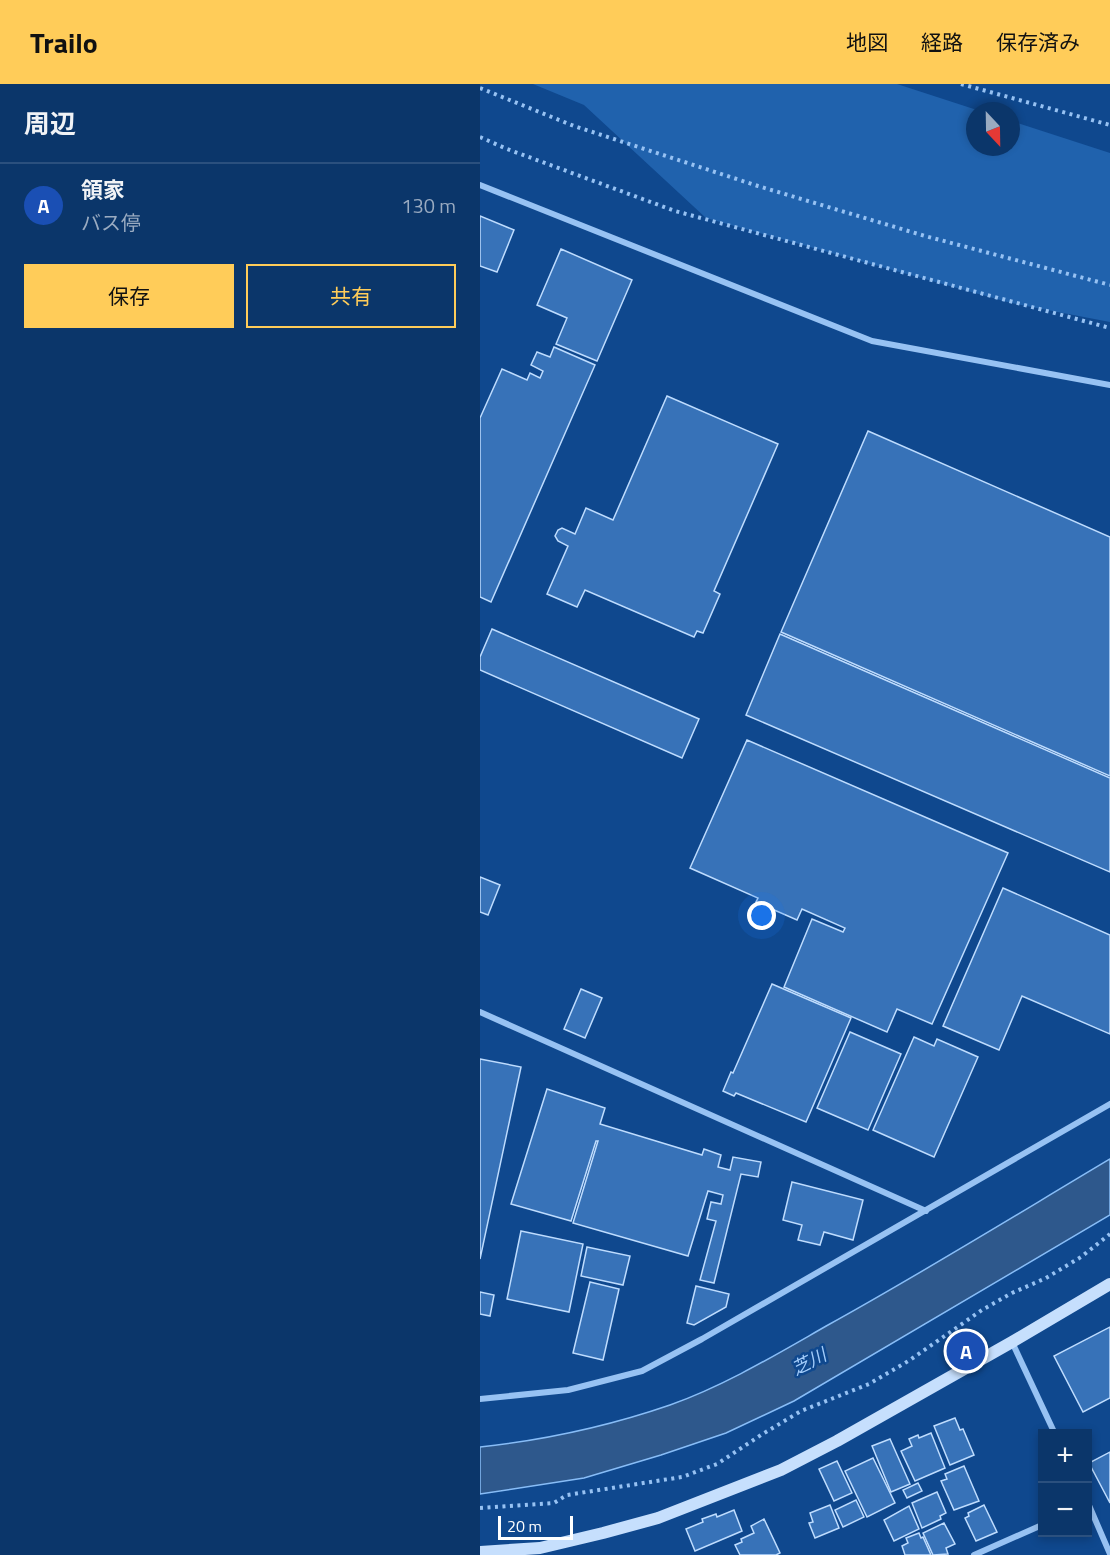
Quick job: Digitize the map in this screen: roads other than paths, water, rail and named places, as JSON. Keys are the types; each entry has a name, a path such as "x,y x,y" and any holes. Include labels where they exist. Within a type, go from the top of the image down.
{"street":[{"path":"480,185 872,341 1110,385"},
{"path":"480,1012 926,1211"},
{"path":"480,1399 567,1390 642,1371 702,1339 1110,1104"},
{"path":"480,1552 542,1551 658,1518 781,1470 837,1442 1110,1284"},
{"path":"1012,1342 1053,1429"},
{"path":"1092,1513 1110,1554"},
{"path":"975,1555 1038,1527"}],"water":[{"name":"芝川","path":"1110,1159 1110,1215 794,1401 726,1433 584,1478 480,1494 480,1447 600,1426 670,1405 731,1379 899,1285"}],"place":[{"name":"領家","path":"966,1351"}]}
